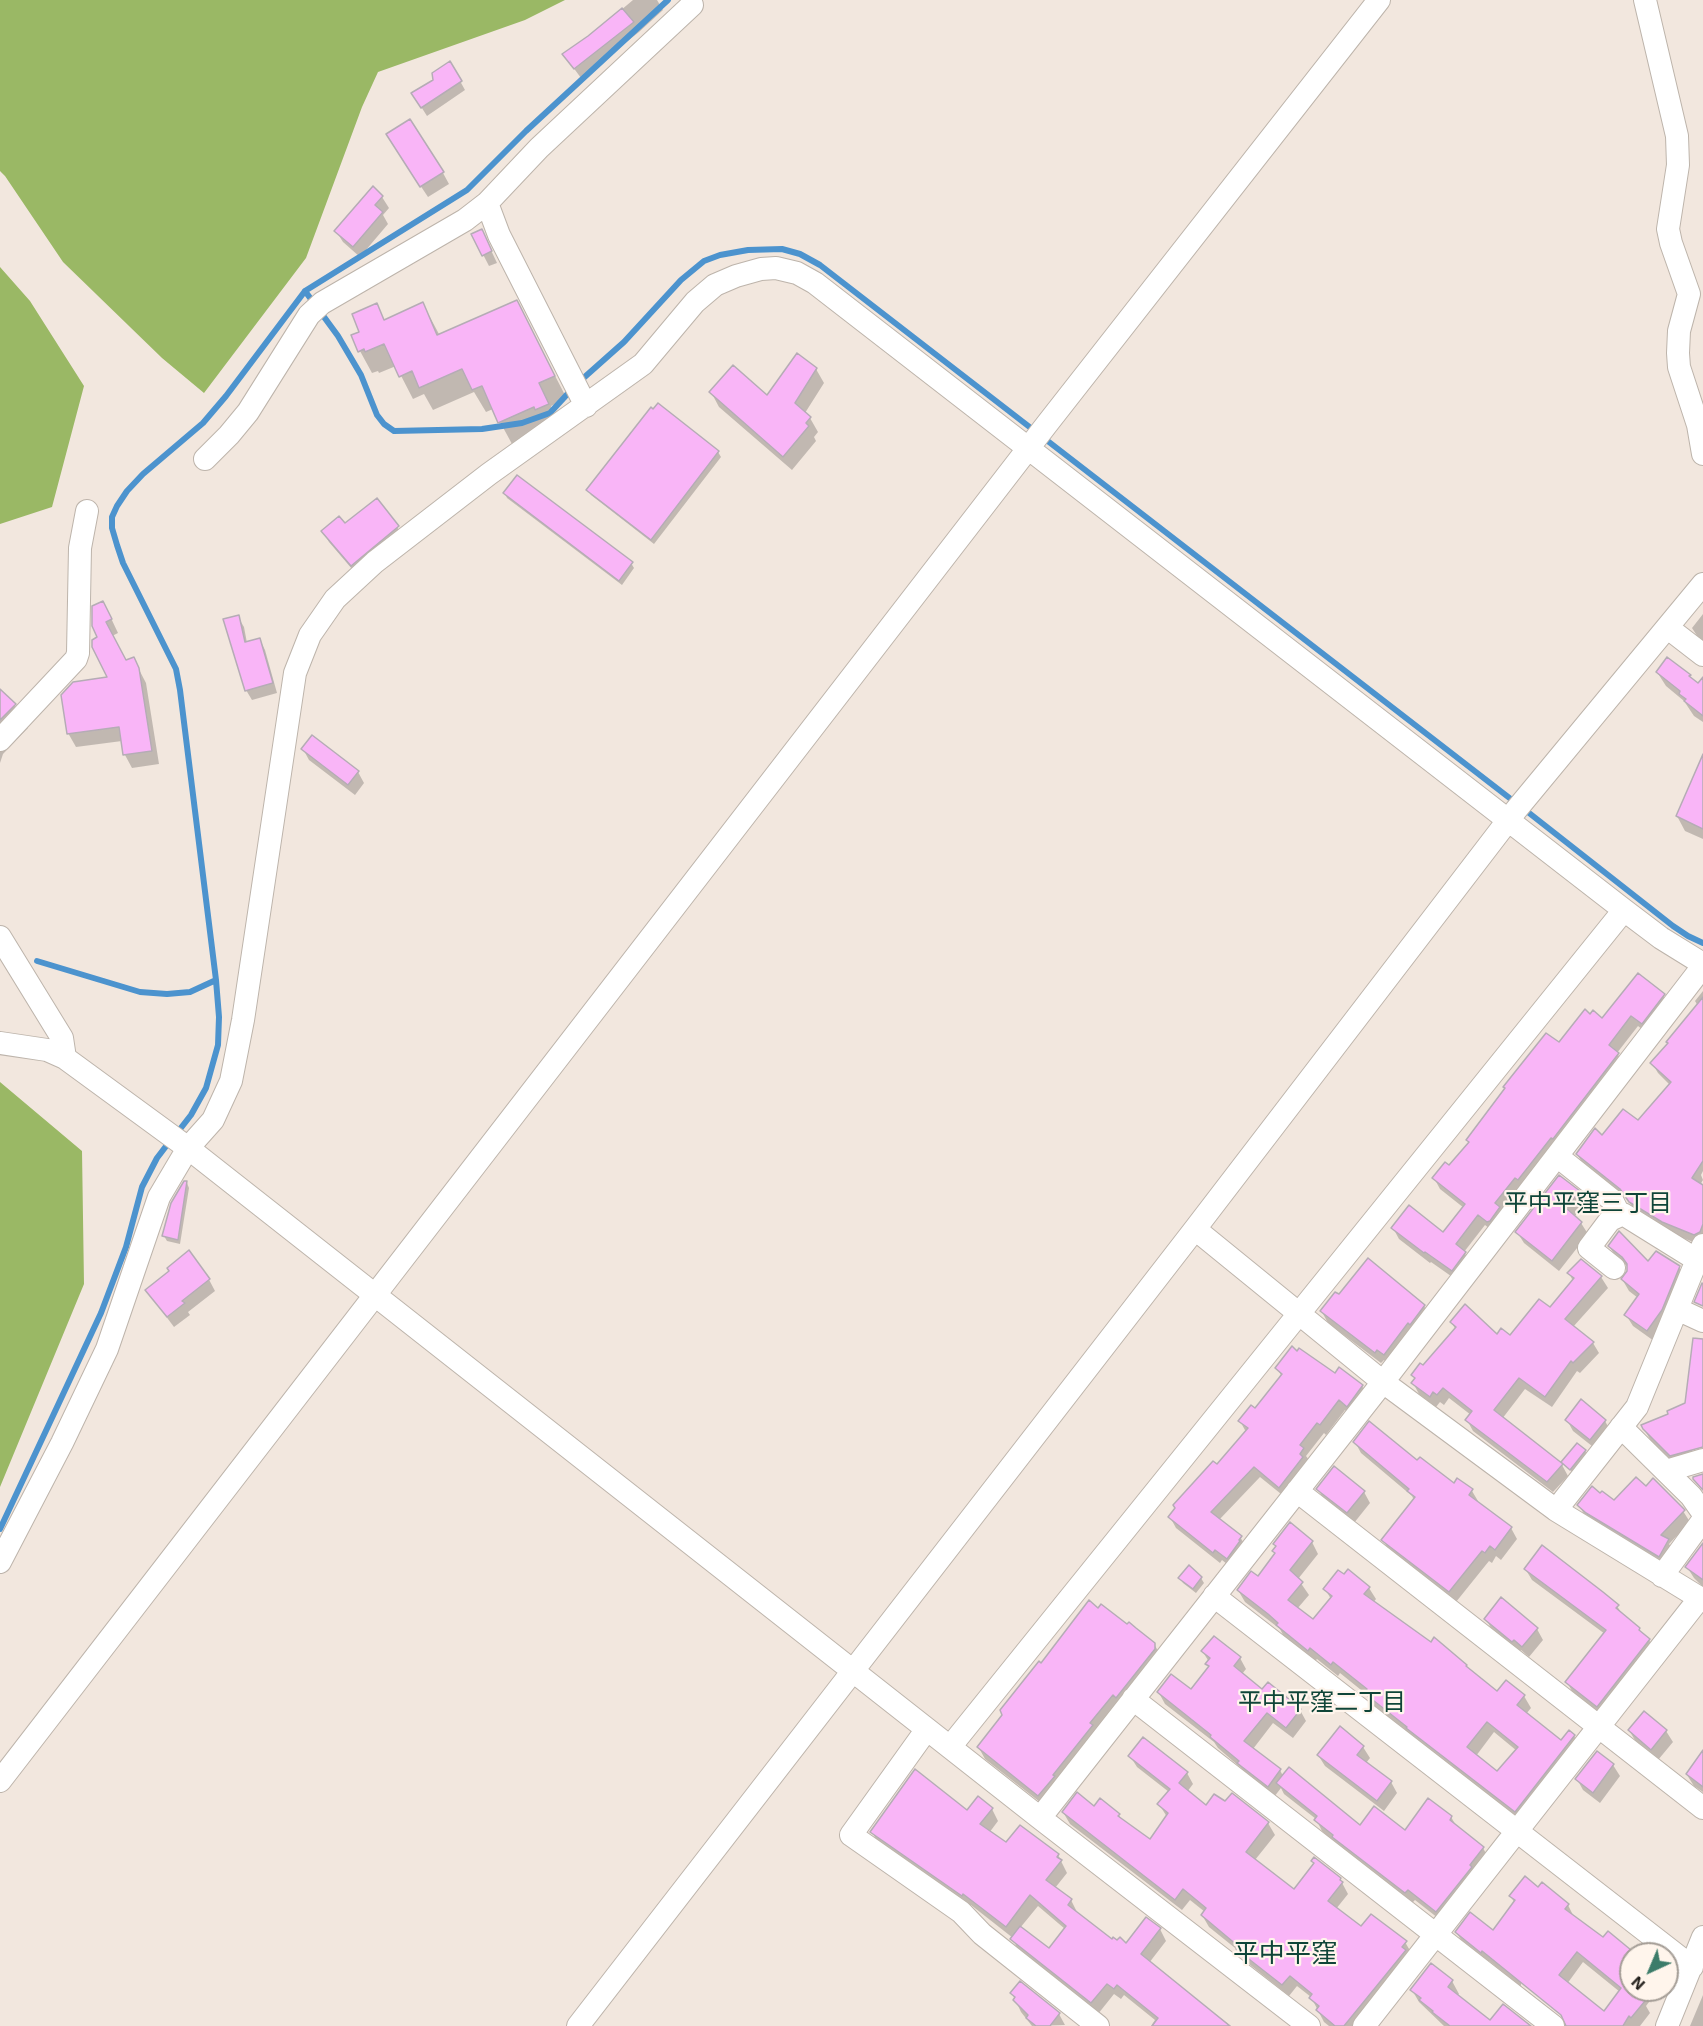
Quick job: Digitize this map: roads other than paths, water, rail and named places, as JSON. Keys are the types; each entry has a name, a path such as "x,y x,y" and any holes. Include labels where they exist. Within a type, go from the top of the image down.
{"street":[{"path":"0,1781 1037,438 1379,0"},
{"path":"1645,0 1677,136 1678,165 1668,229 1689,294 1679,331 1679,367 1698,425 1703,454"},
{"path":"205,459 248,412 309,315 343,291 465,220 487,203 539,148 692,5"},
{"path":"487,203 499,235 586,405"},
{"path":"0,1562 97,1372 121,1311 178,1141 213,1120 231,1081 243,1020 295,673 310,635 335,599 375,562 489,474 643,364 695,302 715,285 761,269 776,268 797,273 1037,438 1516,810 1624,910 1661,938 1703,965 1383,1382 1040,1818"},
{"path":"0,740 76,659 80,548 87,511"},
{"path":"578,2026 1196,1229 1516,810 1703,584"},
{"path":"1668,628 1703,656"},
{"path":"950,1747 1624,910"},
{"path":"2,942 62,1038 65,1058"},
{"path":"0,1043 47,1050 65,1058 178,1141 1040,1818 1309,2026"},
{"path":"1557,1156 1612,1200 1617,1216"},
{"path":"1556,1510 1636,1407 1701,1253 1623,1214 1610,1220 1589,1248 1614,1268"},
{"path":"1196,1229 1383,1382 1556,1510 1701,1599 1364,2026"},
{"path":"1677,1309 1703,1321"},
{"path":"1621,1427 1691,1496 1703,1513"},
{"path":"1666,1471 1703,1460"},
{"path":"1297,1491 1703,1808"},
{"path":"1662,1576 1703,1520"},
{"path":"1214,1596 1692,1967"},
{"path":"1133,1699 1553,2026"},
{"path":"927,1729 851,1835 961,1912 982,1934 1098,2026"},
{"path":"1667,2026 1703,1937"}],"waterway":[{"path":"37,961 140,992 167,994 190,992 216,980 176,669 123,563 112,528 112,517 117,506 143,474 203,423 305,291 467,190 526,131 668,0"},
{"path":"579,382 624,342 681,280 704,261 720,255 748,250 782,249 800,254 820,265 1516,803"},
{"path":"305,291 338,336 361,375 377,415 394,431 482,429 522,423 550,413 572,389"},
{"path":"1524,809 1673,926 1703,943"},
{"path":"177,1133 191,1115 206,1088 218,1045 219,1017 216,980"},
{"path":"0,1529 101,1313 126,1247 142,1187 157,1158 170,1141"}],"district":[{"name":"平中平窪三丁目","path":"1588,1203"},
{"name":"平中平窪二丁目","path":"1322,1702"},
{"name":"平中平窪","path":"1285,1953"}]}
